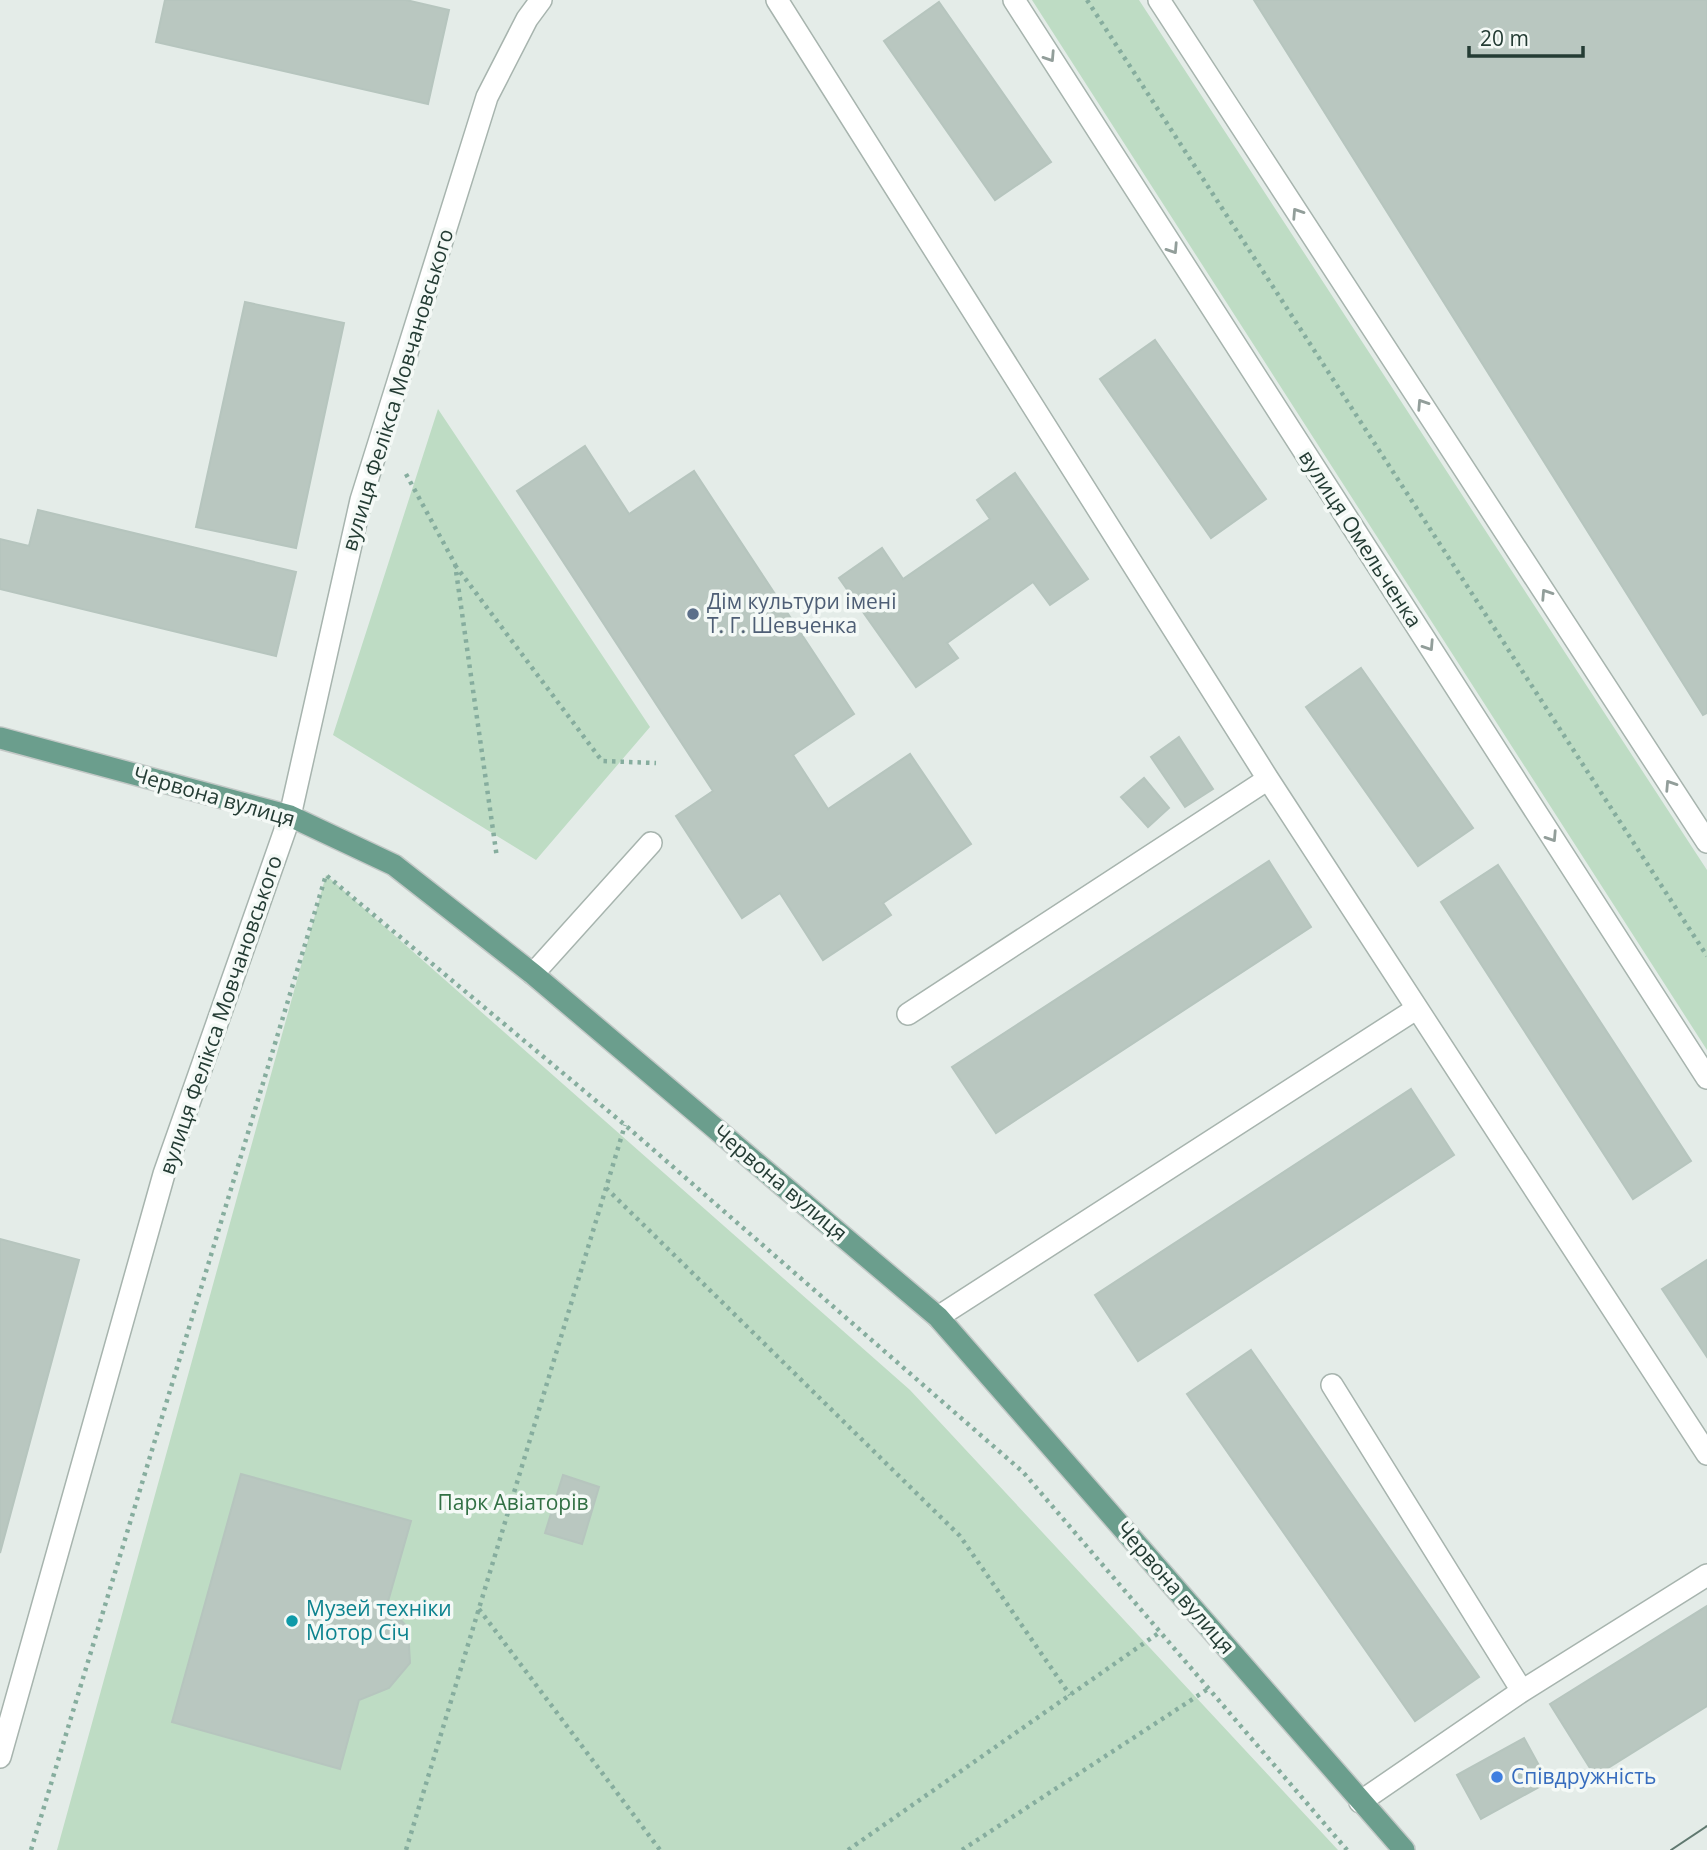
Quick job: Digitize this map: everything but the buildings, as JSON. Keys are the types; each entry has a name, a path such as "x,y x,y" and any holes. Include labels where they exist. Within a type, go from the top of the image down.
{"main road":[{"name":"Червона вулиця","path":"0,738 290,817 394,865 533,974 938,1317 1404,1850"}],"street":[{"name":"вулиця Фелікса Мовчановського","path":"0,1757 164,1174 290,817 361,500 487,97 527,19 541,0"},
{"path":"776,0 1268,779 1707,1454"},
{"name":"вулиця Омельченка","path":"1013,0 1707,1078"},
{"path":"1159,0 1707,842"},
{"path":"908,1014 1268,779"},
{"path":"533,974 651,844"},
{"path":"938,1317 1416,1009"},
{"path":"1332,1385 1522,1691"},
{"path":"1360,1802 1522,1691 1707,1575"}],"path":[{"path":"1087,0 1707,956"},
{"path":"406,474 455,564 602,761 656,763"},
{"path":"455,564 497,858"},
{"path":"31,1850 326,875 625,1125 1023,1472 1347,1850"},
{"path":"406,1850 625,1125"},
{"path":"606,1188 960,1536 1070,1695"},
{"path":"479,1609 660,1850"},
{"path":"848,1850 1160,1632"},
{"path":"962,1850 1208,1689"}],"green space":[{"path":"1032,0 1139,0 1707,870 1707,1050"},
{"path":"438,409 650,727 536,860 333,735"},
{"name":"Парк Авіаторів","path":"326,875 910,1390 1338,1850 57,1850"}],"tram line":[{"path":"1671,1850 1707,1826"}],"place":[{"name":"Дім культури імені Т. Г. Шевченка","path":"693,614"},
{"name":"Музей техніки Мотор Січ","path":"292,1621"},
{"name":"Співдружність","path":"1497,1777"}]}
